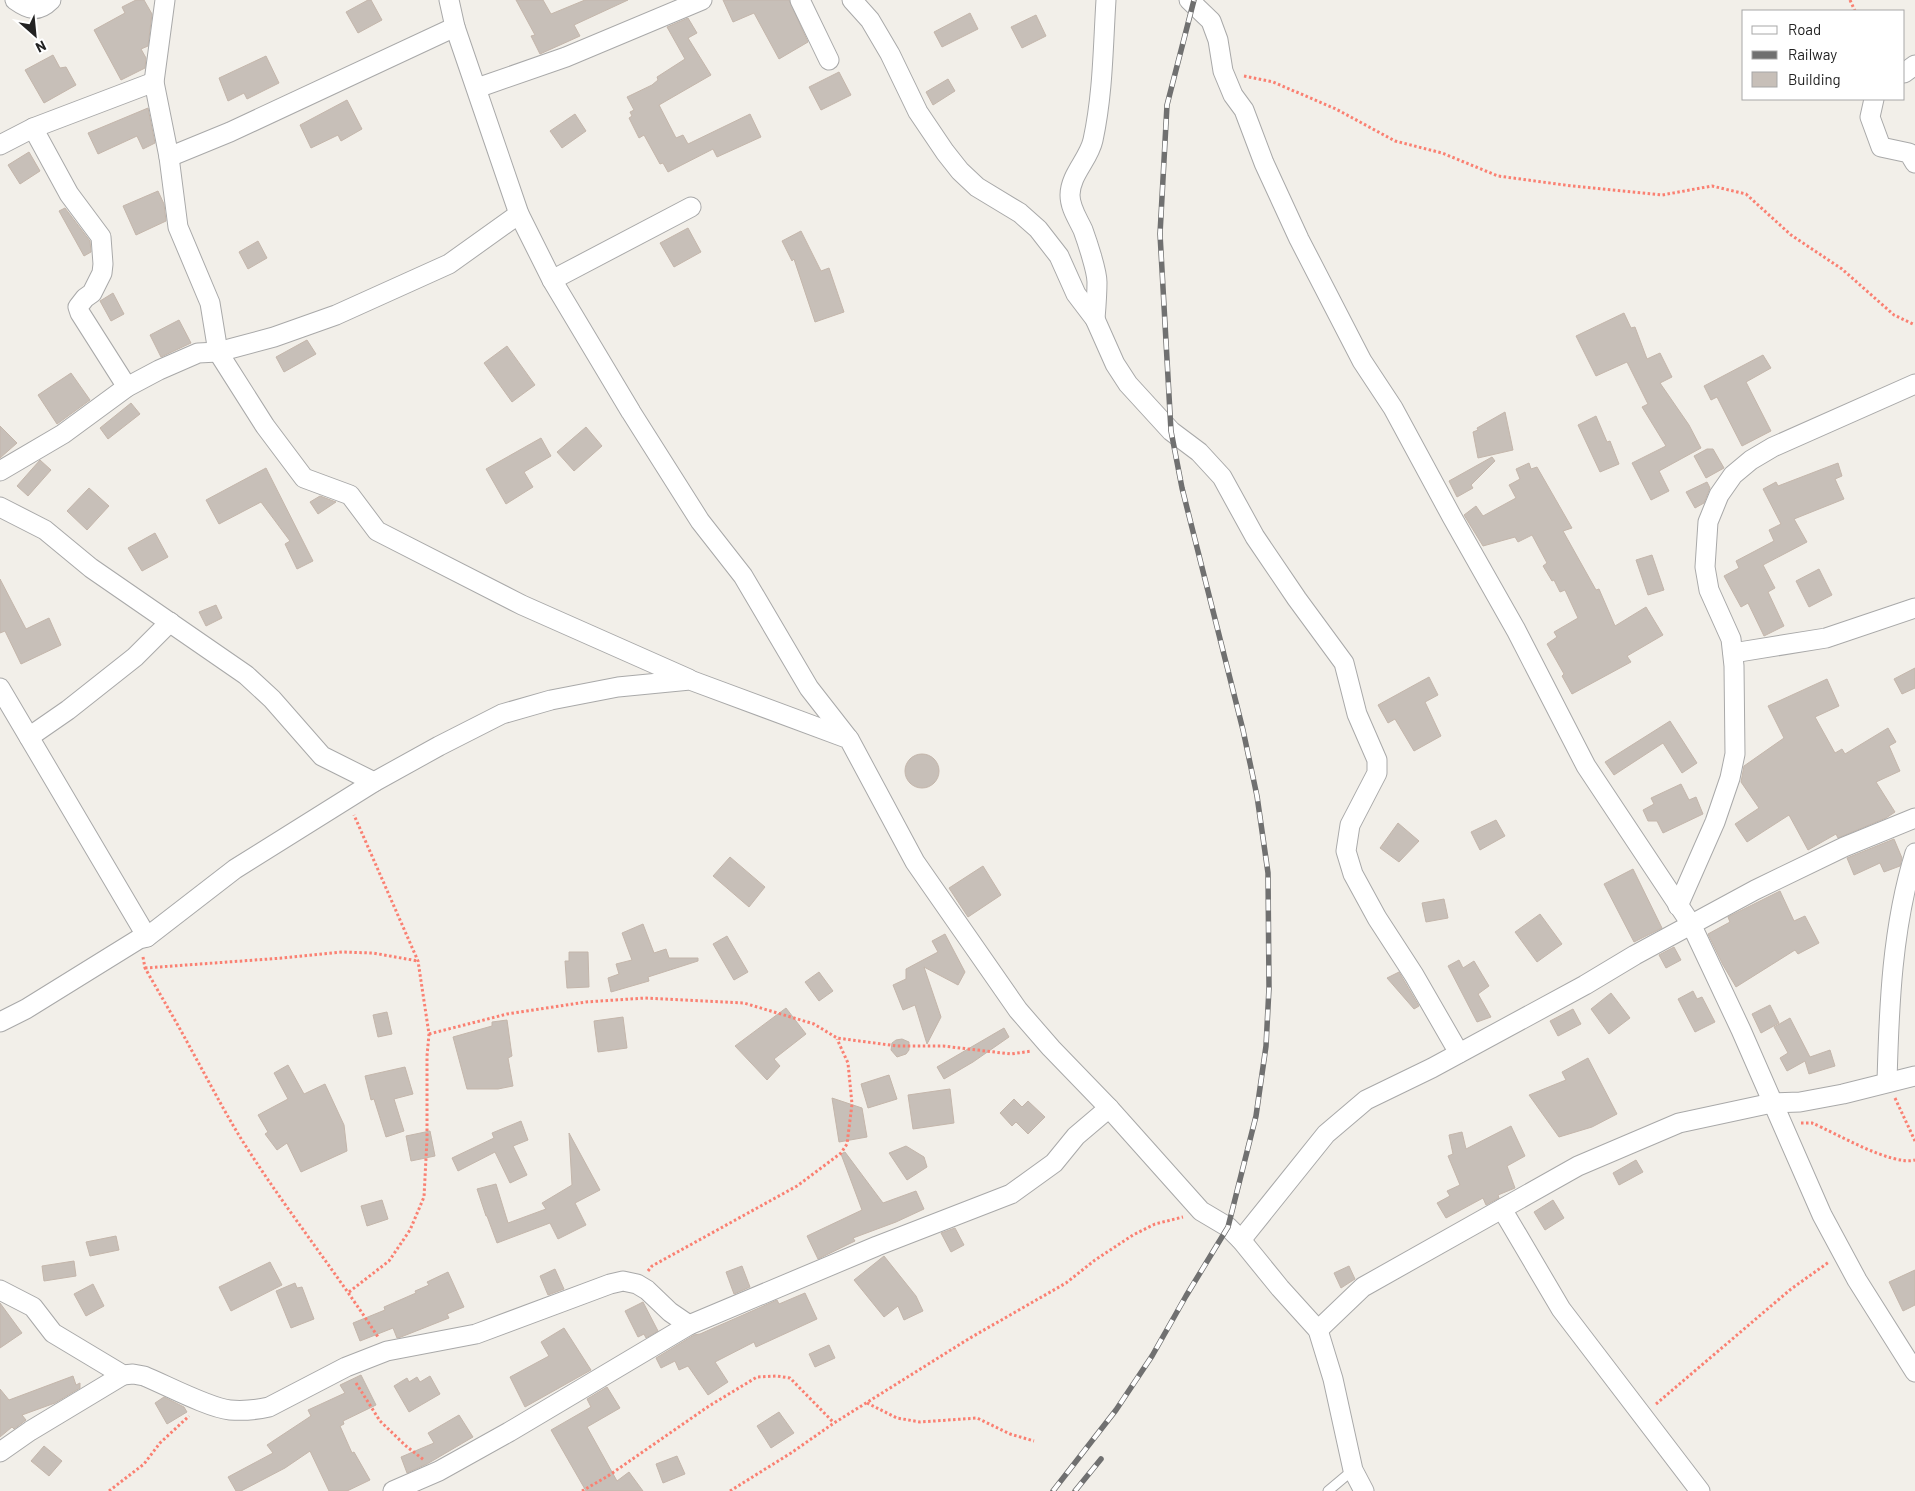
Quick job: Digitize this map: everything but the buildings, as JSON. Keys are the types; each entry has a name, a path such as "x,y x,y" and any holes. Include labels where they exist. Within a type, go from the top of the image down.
{"street":[{"path":"15,0 25,7 36,10 51,0"},
{"path":"165,0 154,82 169,157 178,227 210,304 218,352 265,426 304,478 350,495 376,531 522,605 690,680 849,739"},
{"path":"449,0 455,27 519,214 552,280 631,412 700,521 743,576 810,688 849,739 915,862 1018,1010 1201,1211 1228,1227 1241,1240 1280,1288 1318,1330 1333,1379 1354,1470 1364,1491"},
{"path":"477,88 566,57 702,0"},
{"path":"800,0 829,60"},
{"path":"852,0 870,20 890,54 918,112 945,152 960,171 977,187 1020,213 1038,229 1059,256 1076,294 1095,320 1114,364 1128,384 1171,431 1199,452 1222,477 1255,537 1344,664 1357,714 1377,760 1376,773 1350,825 1346,851 1353,874 1377,918 1414,975 1459,1053"},
{"path":"1095,320 1097,280 1083,231 1075,216 1070,194 1076,172 1085,162 1091,149 1098,117 1102,81 1106,0"},
{"path":"1189,0 1211,21 1218,40 1223,71 1233,95 1244,110 1264,163 1294,230 1362,361 1393,408 1516,630 1586,766 1691,924 1741,1030 1822,1215 1842,1254 1915,1372"},
{"path":"169,157 230,132 455,27"},
{"path":"0,145 33,128 154,82"},
{"path":"1874,100 1870,117 1881,147 1909,153 1915,163"},
{"path":"33,128 69,194 101,237 102,273 92,293 78,307 127,387"},
{"path":"552,280 691,207"},
{"path":"0,471 63,434 127,387 159,370 198,353 218,352 274,337 336,315 448,264 519,214"},
{"path":"1678,906 1715,822 1730,778 1735,754 1732,639 1709,590 1705,567 1708,522 1719,495 1733,475 1750,460 1773,447 1915,384"},
{"path":"0,507 45,530 91,568 246,675 272,699 322,756 374,782"},
{"path":"1733,653 1826,638 1915,608"},
{"path":"29,737 68,710 135,657 170,622"},
{"path":"0,1022 26,1009 143,938 235,869 374,782 502,714 551,700 618,687 690,680"},
{"path":"0,688 143,938"},
{"path":"1241,1240 1326,1134 1366,1100 1459,1053 1585,985 1691,924 1755,890 1844,847 1915,818"},
{"path":"1887,1082 1890,999 1899,926 1915,853"},
{"path":"1318,1330 1363,1287 1578,1166 1679,1123 1772,1103 1800,1102 1835,1096 1915,1076"},
{"path":"393,1491 439,1471 510,1432 689,1326 876,1246 1011,1194 1054,1163 1076,1136 1109,1108"},
{"path":"1502,1209 1561,1309 1644,1415 1700,1491"},
{"path":"0,1452 30,1431 123,1375 144,1376 204,1402 229,1410 256,1410 269,1407 346,1367 387,1351 476,1334 610,1284 623,1281 637,1284 647,1290 670,1312 689,1326"},
{"path":"0,1290 33,1307 53,1333 123,1375"}],"lane":[{"path":"1328,1491 1354,1470"}],"path":[{"path":"1223,71 1273,82 1336,109 1396,141 1442,153 1498,176 1662,196 1712,186 1746,194 1791,235 1842,269 1894,315 1915,324"},
{"path":"348,798 363,837 418,961 429,1034 424,1197 410,1230 389,1260 349,1292"},
{"path":"143,938 145,968 241,1139 349,1292 387,1351"},
{"path":"145,968 343,952 374,954 418,961"},
{"path":"429,1034 507,1014 586,1002 645,998 744,1003 814,1024 837,1038 897,1046 943,1046 1011,1054 1051,1048"},
{"path":"637,1284 652,1266 797,1186 841,1153 847,1144 852,1104 848,1063 837,1038"},
{"path":"1887,1082 1915,1140"},
{"path":"1781,1124 1812,1123 1876,1153 1907,1162 1915,1160"},
{"path":"730,1491 791,1454 834,1423 970,1338 1066,1283 1095,1260 1133,1235 1155,1224 1201,1211"},
{"path":"1644,1415 1791,1289 1842,1254"},
{"path":"346,1367 380,1421 406,1446 439,1471"},
{"path":"582,1491 608,1476 709,1406 757,1377 777,1376 790,1378 834,1423"},
{"path":"108,1491 144,1464 160,1443 204,1402"},
{"path":"866,1403 897,1418 920,1422 977,1418 1010,1434 1034,1441"}],"railway":[{"path":"1053,1491 1116,1410 1152,1356 1228,1227 1256,1116 1266,1046 1269,988 1268,873 1257,796 1243,730 1182,488 1171,431 1160,234 1167,105 1194,0"},
{"path":"1075,1491 1101,1459"}]}
